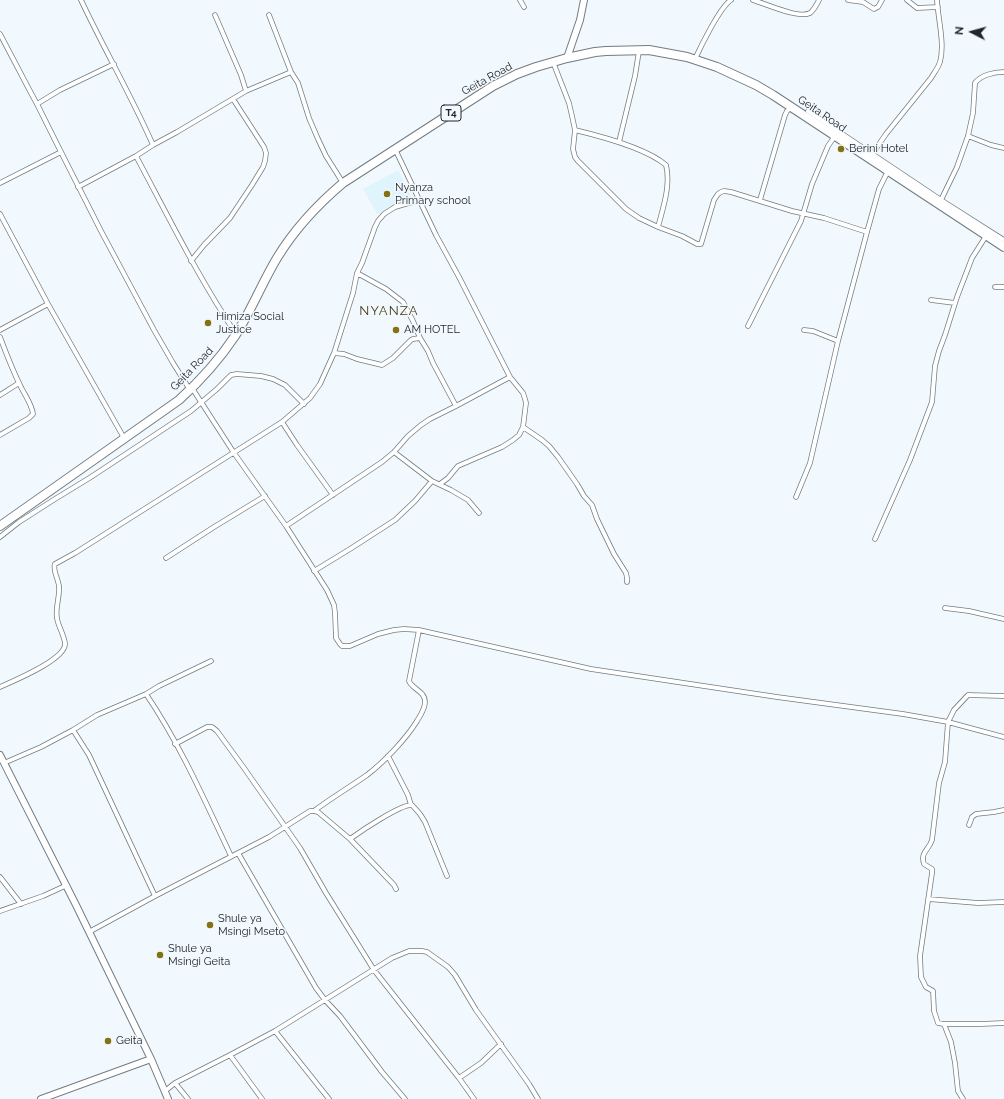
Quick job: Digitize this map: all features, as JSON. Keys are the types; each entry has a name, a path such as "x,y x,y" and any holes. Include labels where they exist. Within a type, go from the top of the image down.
{"highway":[{"name":"Geita Road","path":"0,526 179,400 191,389 212,366 236,334 277,258 293,235 325,198 395,149 493,86 517,74 567,58 600,52 649,50 695,59 717,67 762,88 1004,247"}],"street":[{"path":"81,0 136,108 152,145"},
{"path":"520,0 524,7"},
{"path":"567,58 580,20 584,0"},
{"path":"695,59 718,16 731,0"},
{"path":"753,0 792,13 805,15 812,12 819,0"},
{"path":"848,0 863,2 874,9 878,7 882,0"},
{"path":"907,0 917,8 938,7"},
{"path":"873,153 937,69 941,48 937,0"},
{"path":"215,15 241,75 246,91"},
{"path":"269,15 291,72 298,83 309,118 318,139 326,156 343,184"},
{"path":"0,34 78,187 173,364 202,402 234,453 286,526 327,590 334,605 336,638 342,646 350,646 386,632 404,629 419,630 592,669 925,718 948,722 1004,737"},
{"path":"619,142 639,51"},
{"path":"553,62 569,103 575,130 573,149 575,157 578,162 626,209 644,220 701,244 712,206 718,194 727,191 824,218 867,232"},
{"path":"37,104 60,90 114,64"},
{"path":"78,187 136,156 152,145 246,91 291,72"},
{"path":"941,200 949,185 968,136 973,113 975,83 993,73 1004,72"},
{"path":"192,261 204,245 230,218 258,175 265,161 266,153 264,147 232,99"},
{"path":"760,200 785,115 792,107"},
{"path":"808,111 873,153 941,200 1004,240"},
{"path":"575,130 619,142 659,160 666,165 666,196 658,227"},
{"path":"748,326 801,221 814,179 828,146 835,136"},
{"path":"968,136 985,143 1004,148"},
{"path":"395,149 436,236 459,276 510,377 523,393 525,399 525,417 523,427 519,435 502,447 458,466 448,478 440,484"},
{"path":"0,183 60,152"},
{"path":"136,156 220,311 236,334"},
{"path":"796,497 814,450 838,341 879,189 888,170"},
{"path":"0,687 54,660 63,650 65,643 56,615 60,586 54,568 55,564 75,553 282,422 310,398 320,384 334,353 354,293 357,273 362,263 374,227 384,214 394,207 419,200"},
{"path":"0,214 48,304 124,438"},
{"path":"875,539 910,460 932,402 935,366 938,351 972,258 986,236"},
{"path":"357,273 386,289 402,302 456,406"},
{"path":"995,287 1004,287"},
{"path":"931,300 955,303"},
{"path":"0,330 48,304"},
{"path":"804,330 813,331 838,341"},
{"path":"0,337 19,384 31,407 32,414 29,418 0,435"},
{"path":"334,353 340,353 357,359 382,364 393,358 411,340 420,338"},
{"path":"0,537 19,522 54,499 91,477 192,411 231,375 238,374 261,376 273,379 285,385 304,404"},
{"path":"286,526 370,471 394,452 404,440 421,425 430,419 510,377"},
{"path":"0,395 19,384"},
{"path":"282,422 333,495"},
{"path":"523,427 549,446 592,505 614,554 626,573 628,578 627,582"},
{"path":"394,452 432,480 468,500 480,513"},
{"path":"314,571 395,520 415,501 432,480"},
{"path":"166,558 265,496"},
{"path":"945,608 969,611 1004,619"},
{"path":"89,932 269,837 310,811 314,811 367,775 388,756 413,727 421,715 425,704 421,692 409,681 419,630"},
{"path":"4,763 41,747 97,715 146,694 159,686 211,661"},
{"path":"146,694 156,709 194,780 231,856"},
{"path":"1004,696 968,695 954,710 948,722 945,762 939,783 932,840 923,858 924,864 932,870 920,956 920,973 926,987 933,991 934,1011 939,1024 1004,1023"},
{"path":"175,744 207,726 212,727 223,738 300,848 374,970 474,1099"},
{"path":"73,730 89,755 155,896"},
{"path":"0,755 67,885 168,1099"},
{"path":"388,756 408,795 411,805 414,806 425,822 447,876"},
{"path":"350,839 381,819 406,806 411,805"},
{"path":"969,825 972,817 976,814 1004,810"},
{"path":"314,811 318,812 329,820 350,839 394,885 396,889"},
{"path":"238,853 325,1000 340,1016 382,1072 405,1099"},
{"path":"0,877 21,904"},
{"path":"0,911 67,885"},
{"path":"928,899 978,903 1004,902"},
{"path":"165,1091 175,1083 275,1031 392,958 408,951 422,951 427,952 448,967 455,975 470,1001 538,1099"},
{"path":"944,1024 951,1042 958,1091 963,1099"},
{"path":"275,1031 329,1099"},
{"path":"459,1078 481,1063 501,1044"},
{"path":"230,1055 262,1099"},
{"path":"41,1099 150,1059"},
{"path":"175,1083 188,1099"}],"shaded area":[{"name":"Nyanza Primary school","path":"398,170 412,198 377,214 363,189"}],"place":[{"name":"Berini Hotel","path":"841,149"},
{"name":"Nyanza Primary school","path":"387,194"},
{"name":"Himiza Social Justice","path":"208,323"},
{"name":"AM HOTEL","path":"396,330"},
{"name":"Shule ya Msingi Mseto","path":"210,925"},
{"name":"Shule ya Msingi Geita","path":"160,955"},
{"name":"Geita","path":"108,1041"}],"district":[{"name":"NYANZA","path":"389,311"}]}
